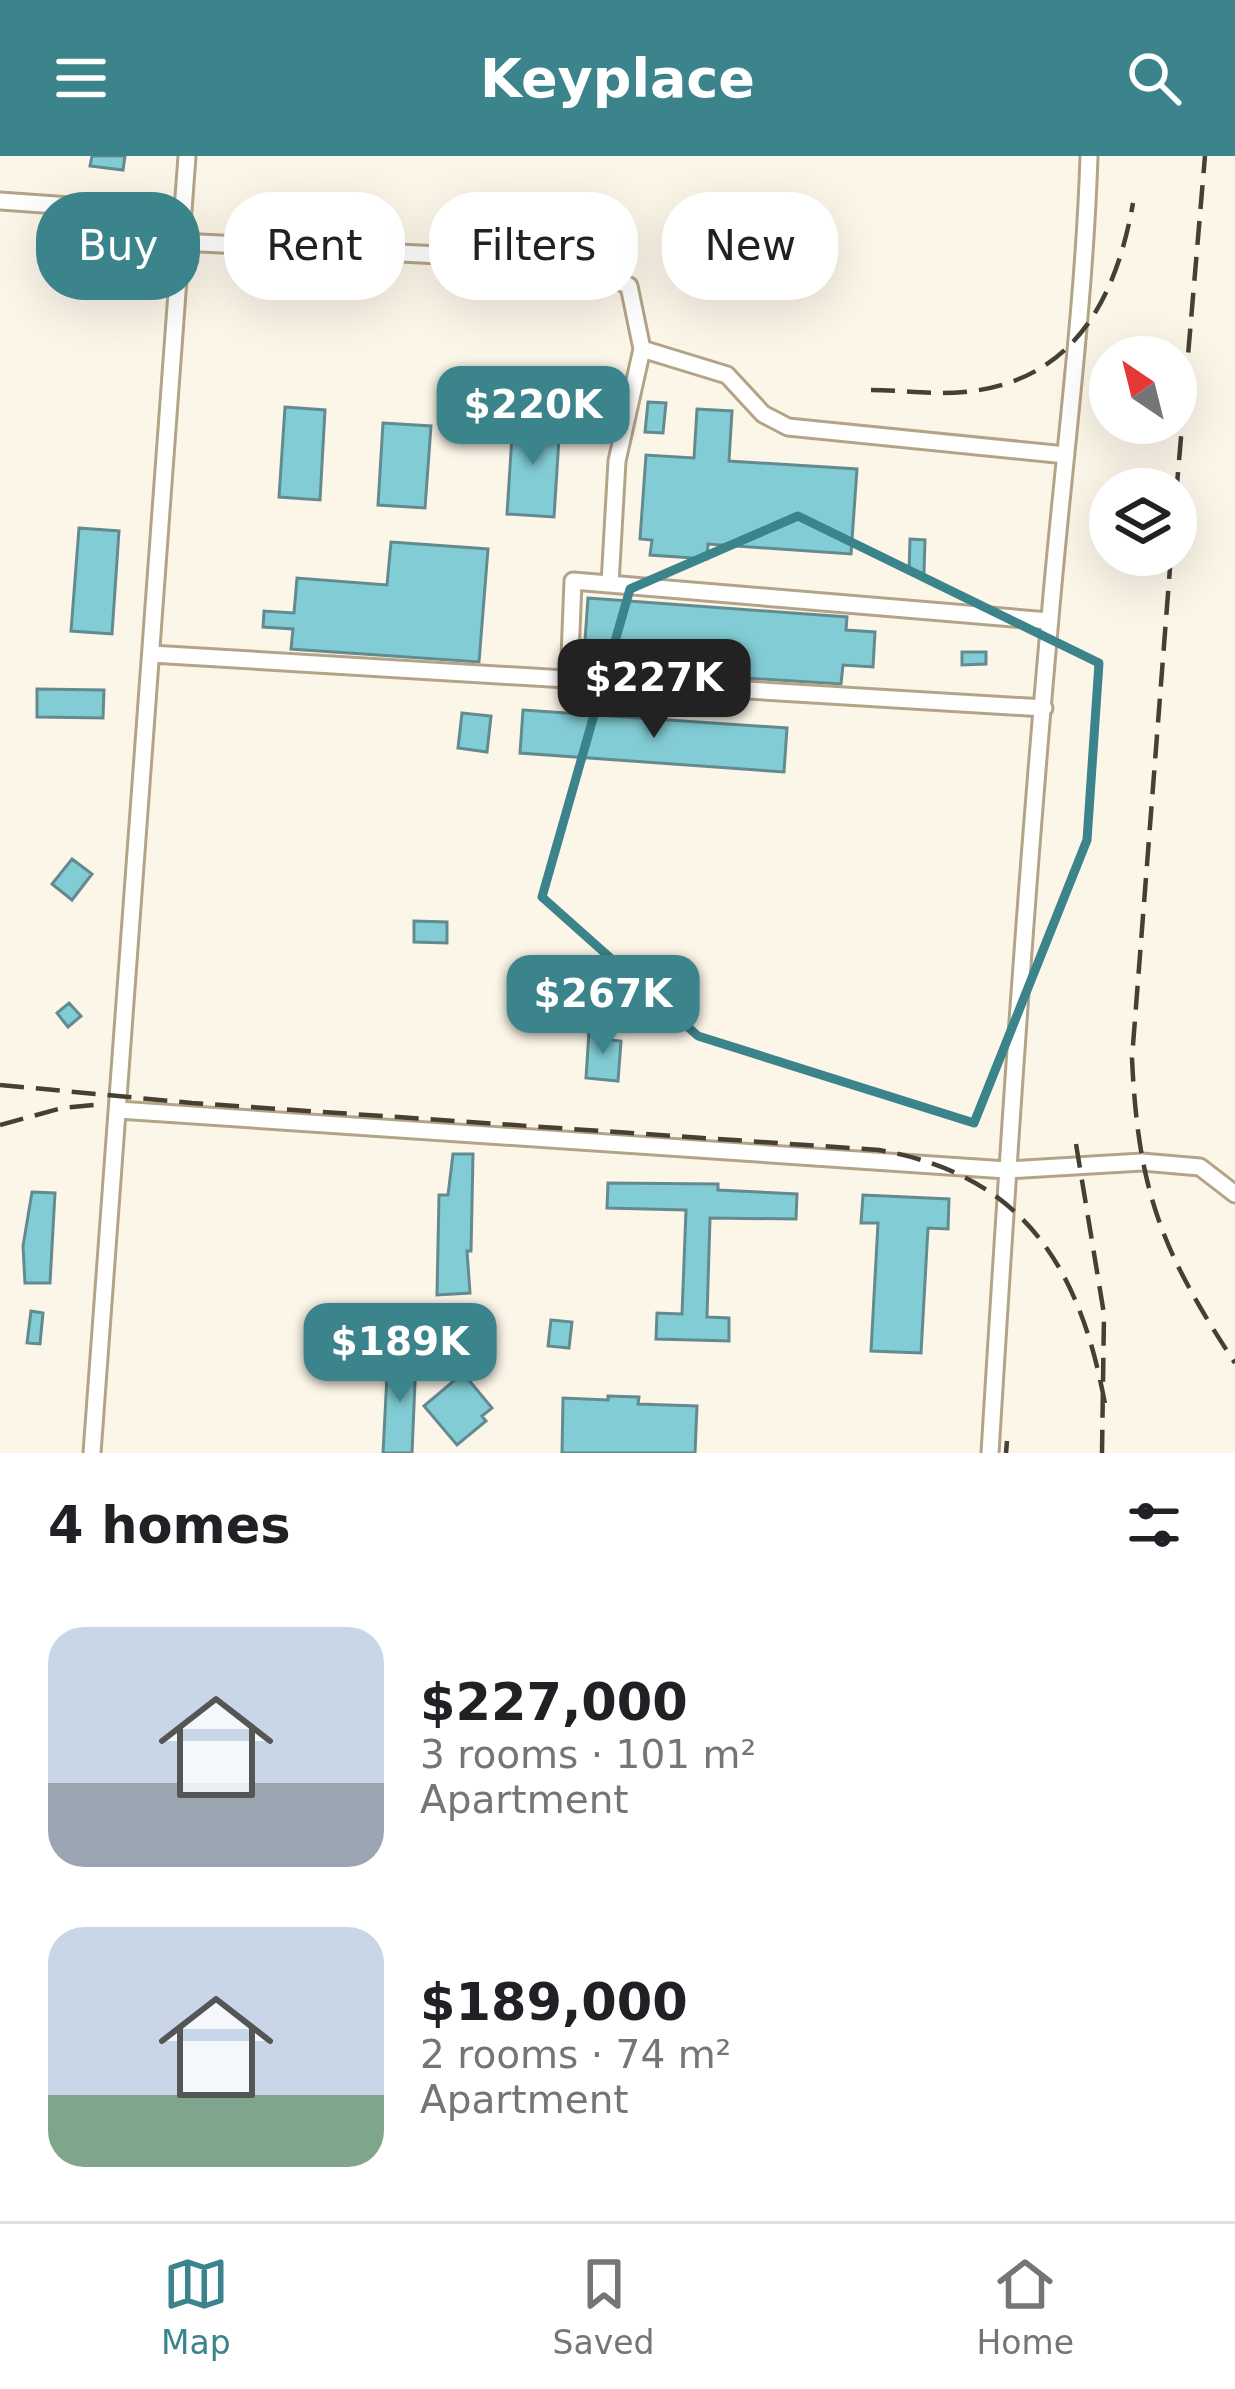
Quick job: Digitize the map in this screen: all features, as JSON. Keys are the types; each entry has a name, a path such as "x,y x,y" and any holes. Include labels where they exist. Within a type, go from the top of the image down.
{"lane":[{"path":"184,192 187,156"},
{"path":"990,1453 1007,1169 1049,621 1086,253 1089,156"},
{"path":"0,201 36,204"},
{"path":"200,243 580,262 628,286 643,349 616,461 610,584"},
{"path":"92,1453 176,300"},
{"path":"643,349 727,375 763,414 788,428 1066,455"},
{"path":"569,682 572,581 1049,621"},
{"path":"151,654 1043,708"},
{"path":"118,1109 1007,1169 1142,1162 1200,1167 1235,1194"}],"highlighted area":[{"path":"798,516 1099,663 1087,840 974,1123 698,1036 542,897 630,589"}],"building":[{"path":"92,156 125,156 123,170 90,166"},
{"path":"648,402 666,403 663,433 645,432"},
{"path":"285,407 325,410 320,500 279,497"},
{"path":"697,409 732,411 729,461 857,469 851,554 708,544 707,559 650,555 652,540 640,539 646,455 694,458"},
{"path":"513,420 560,423 554,517 507,514"},
{"path":"383,423 431,426 425,508 378,505"},
{"path":"79,528 119,531 112,634 71,631"},
{"path":"910,539 925,540 924,573 909,573"},
{"path":"391,542 488,549 479,662 291,649 293,629 263,627 264,611 294,613 297,578 387,585"},
{"path":"588,598 847,617 846,630 875,632 873,667 843,665 841,684 583,668"},
{"path":"962,652 986,652 986,664 962,665"},
{"path":"37,689 104,690 103,718 37,717"},
{"path":"523,710 787,728 784,772 520,753"},
{"path":"462,713 491,716 487,752 458,748"},
{"path":"72,859 92,874 72,900 52,884"},
{"path":"414,921 447,922 447,943 414,942"},
{"path":"69,1003 81,1016 68,1027 57,1013"},
{"path":"589,1032 610,1034 609,1040 621,1041 618,1081 586,1078"},
{"path":"453,1154 473,1154 471,1251 467,1251 470,1293 437,1295 439,1195 448,1195"},
{"path":"608,1183 718,1184 718,1190 797,1194 796,1219 710,1218 707,1317 729,1318 729,1341 656,1339 657,1313 682,1314 686,1210 607,1208"},
{"path":"32,1192 55,1193 50,1283 25,1283 23,1246"},
{"path":"863,1195 949,1199 948,1229 928,1228 921,1353 871,1351 878,1223 861,1223"},
{"path":"31,1311 43,1313 40,1344 27,1343"},
{"path":"551,1320 572,1322 569,1348 548,1346"},
{"path":"388,1356 416,1358 412,1453 383,1453"},
{"path":"463,1373 492,1408 482,1416 486,1421 457,1445 424,1406"},
{"path":"608,1396 639,1397 638,1404 697,1406 695,1453 562,1453 563,1398 608,1400"}],"railway":[{"path":"1178,468 1205,156"},
{"path":"871,390 953,393 1002,385 1034,372 1061,353 1101,303 1115,272 1133,203"},
{"path":"1169,576 1132,1058 1135,1105 1158,1219 1189,1287 1235,1363"},
{"path":"0,1085 192,1103 879,1150 929,1163 972,1181 1008,1205 1037,1235 1080,1310 1105,1404"},
{"path":"0,1125 62,1108 94,1105"},
{"path":"1076,1144 1104,1314 1102,1453"},
{"path":"1006,1453 1007,1441"}]}
